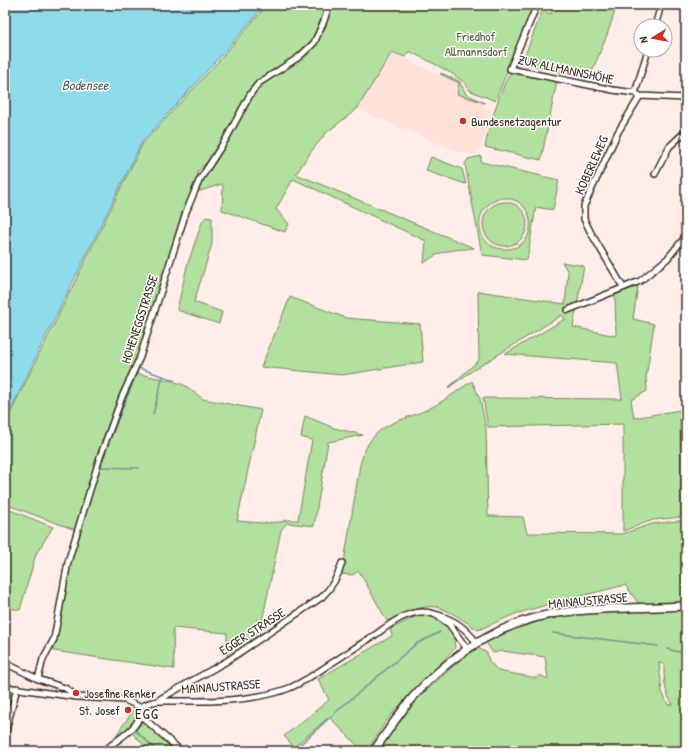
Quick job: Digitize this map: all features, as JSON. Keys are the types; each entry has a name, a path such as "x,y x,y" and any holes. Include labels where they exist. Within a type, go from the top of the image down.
{"main road":[{"name":"MAINAUSTRASSE","path":"477,643 511,626 554,613 686,606"},
{"path":"374,751 405,707 434,676 467,649 477,643"}],"street":[{"name":"HOHENEGGSTRASSE","path":"38,679 43,659 54,639 68,562 100,457 122,398 140,357 186,212 199,181 226,139 251,93 259,83 299,57 314,43 324,21 329,5"},
{"name":"ZUR ALLMANNSHÖHE","path":"537,5 510,69 637,94 686,98"},
{"path":"657,18 661,5"},
{"name":"KOBERLEWEG","path":"623,287 591,234 584,219 584,206 637,94 646,58"},
{"path":"655,174 670,147 686,131"},
{"path":"568,310 640,281 667,259 686,236"},
{"name":"EGGER STRASSE","path":"158,701 227,661 322,598 336,580 342,563"},
{"name":"MAINAUSTRASSE","path":"140,707 158,701 221,701 254,697 297,685 387,626 410,615 424,612 459,624 477,643"},
{"path":"436,615 449,624 467,649"},
{"path":"5,663 38,679 65,688 78,697"},
{"path":"5,687 57,695 125,700 140,707 140,715 136,723 128,732 105,751"},
{"path":"5,734 17,688"},
{"path":"140,715 181,751"}],"shaded area":[{"path":"392,53 459,83 457,94 485,103 484,108 492,110 490,115 488,114 486,120 489,121 480,151 476,154 461,153 357,109"}],"green space":[{"name":"Friedhof Allmannsdorf","path":"267,5 535,5 495,101 471,91 460,79 409,51 405,57 392,52 357,109 326,133 296,174 474,248 443,252 424,263 426,241 293,179 276,209 289,224 285,232 222,210 222,184 197,192 224,143 197,172 199,181 133,373 173,381 186,386 203,399 261,410 237,521 262,523 298,520 312,440 301,437 305,416 334,428 363,435 328,442 314,526 287,523 281,530 259,636 227,657 227,633 173,628 174,669 48,650 55,638 68,562 78,531 5,504 5,424 143,143 217,63"},
{"path":"545,5 617,5 607,35 589,79 522,63 542,11 551,14 553,8"},
{"path":"511,72 557,81 541,160 485,147 499,98"},
{"path":"441,73 459,81 466,94 485,103 457,94 459,83 440,74"},
{"path":"481,156 481,162 559,180 553,210 536,207 527,260 482,255 465,164 468,159","holes":["502,198 514,200 522,205 528,213 530,222 529,231 525,240 518,246 508,249 497,248 489,244 483,237 480,228 480,219 484,210 491,203"]},
{"path":"431,157 462,169 466,184 426,171"},
{"path":"501,202 509,202 514,203 521,208 526,215 526,233 521,240 514,245 501,246 493,243 486,236 483,228 483,220 486,212 493,205"},
{"path":"206,217 212,218 212,244 194,302 222,312 219,324 177,310 187,266 202,222"},
{"path":"562,262 584,266 573,327 616,336 615,295 638,286 633,319 654,324 646,378 647,391 631,400 634,418 680,410 681,517 653,520 623,531 623,424 488,427 483,398 622,399 617,363 505,354 565,319 562,315 472,371 448,388 479,360 478,291 565,304 568,272"},
{"path":"290,297 346,318 420,324 423,362 342,375 261,367"},
{"path":"472,381 480,399 486,428 488,516 523,517 527,533 622,534 652,524 686,520 686,751 377,751 415,701 460,660 478,648 487,653 489,661 498,671 536,678 539,675 548,679 545,657 502,651 493,653 484,639 542,614 639,604 625,585 515,614 478,630 453,614 431,606 405,613 387,621 359,571 352,575 340,574 344,562 360,465 365,450 372,439 389,425 436,405","holes":["659,663 664,664 666,691 673,704 668,705 662,692"]},
{"path":"5,508 53,527 36,554 20,610 5,607"},
{"path":"427,615 444,624 450,630 455,648 391,715 367,751 359,751 360,748 329,717 294,747 284,736 329,700 318,679 392,636 390,629 415,617"},
{"path":"5,689 14,691 5,722"},
{"path":"134,709 137,712 135,721 127,731 115,738 119,730"},
{"path":"144,720 157,735 178,751 150,751 133,734"}],"water":[{"name":"Bodensee","path":"5,5 265,5 142,142 5,422"}],"waterway":[{"path":"336,5 336,7 340,8"},
{"path":"145,349 149,336"},
{"path":"142,360 143,355"},
{"path":"103,456 139,368 174,380"},
{"path":"153,414 163,376"},
{"path":"99,466 139,468"},
{"path":"293,751 337,711 416,644 440,632"},
{"path":"553,633 658,646"},
{"path":"667,649 686,654"},
{"path":"136,731 157,751"}],"place":[{"name":"Bundesnetzagentur","path":"463,121"},
{"name":"Josefine Renker","path":"76,693"},
{"name":"St. Josef","path":"128,710"}],"district":[{"name":"EGG","path":"147,714"}]}
